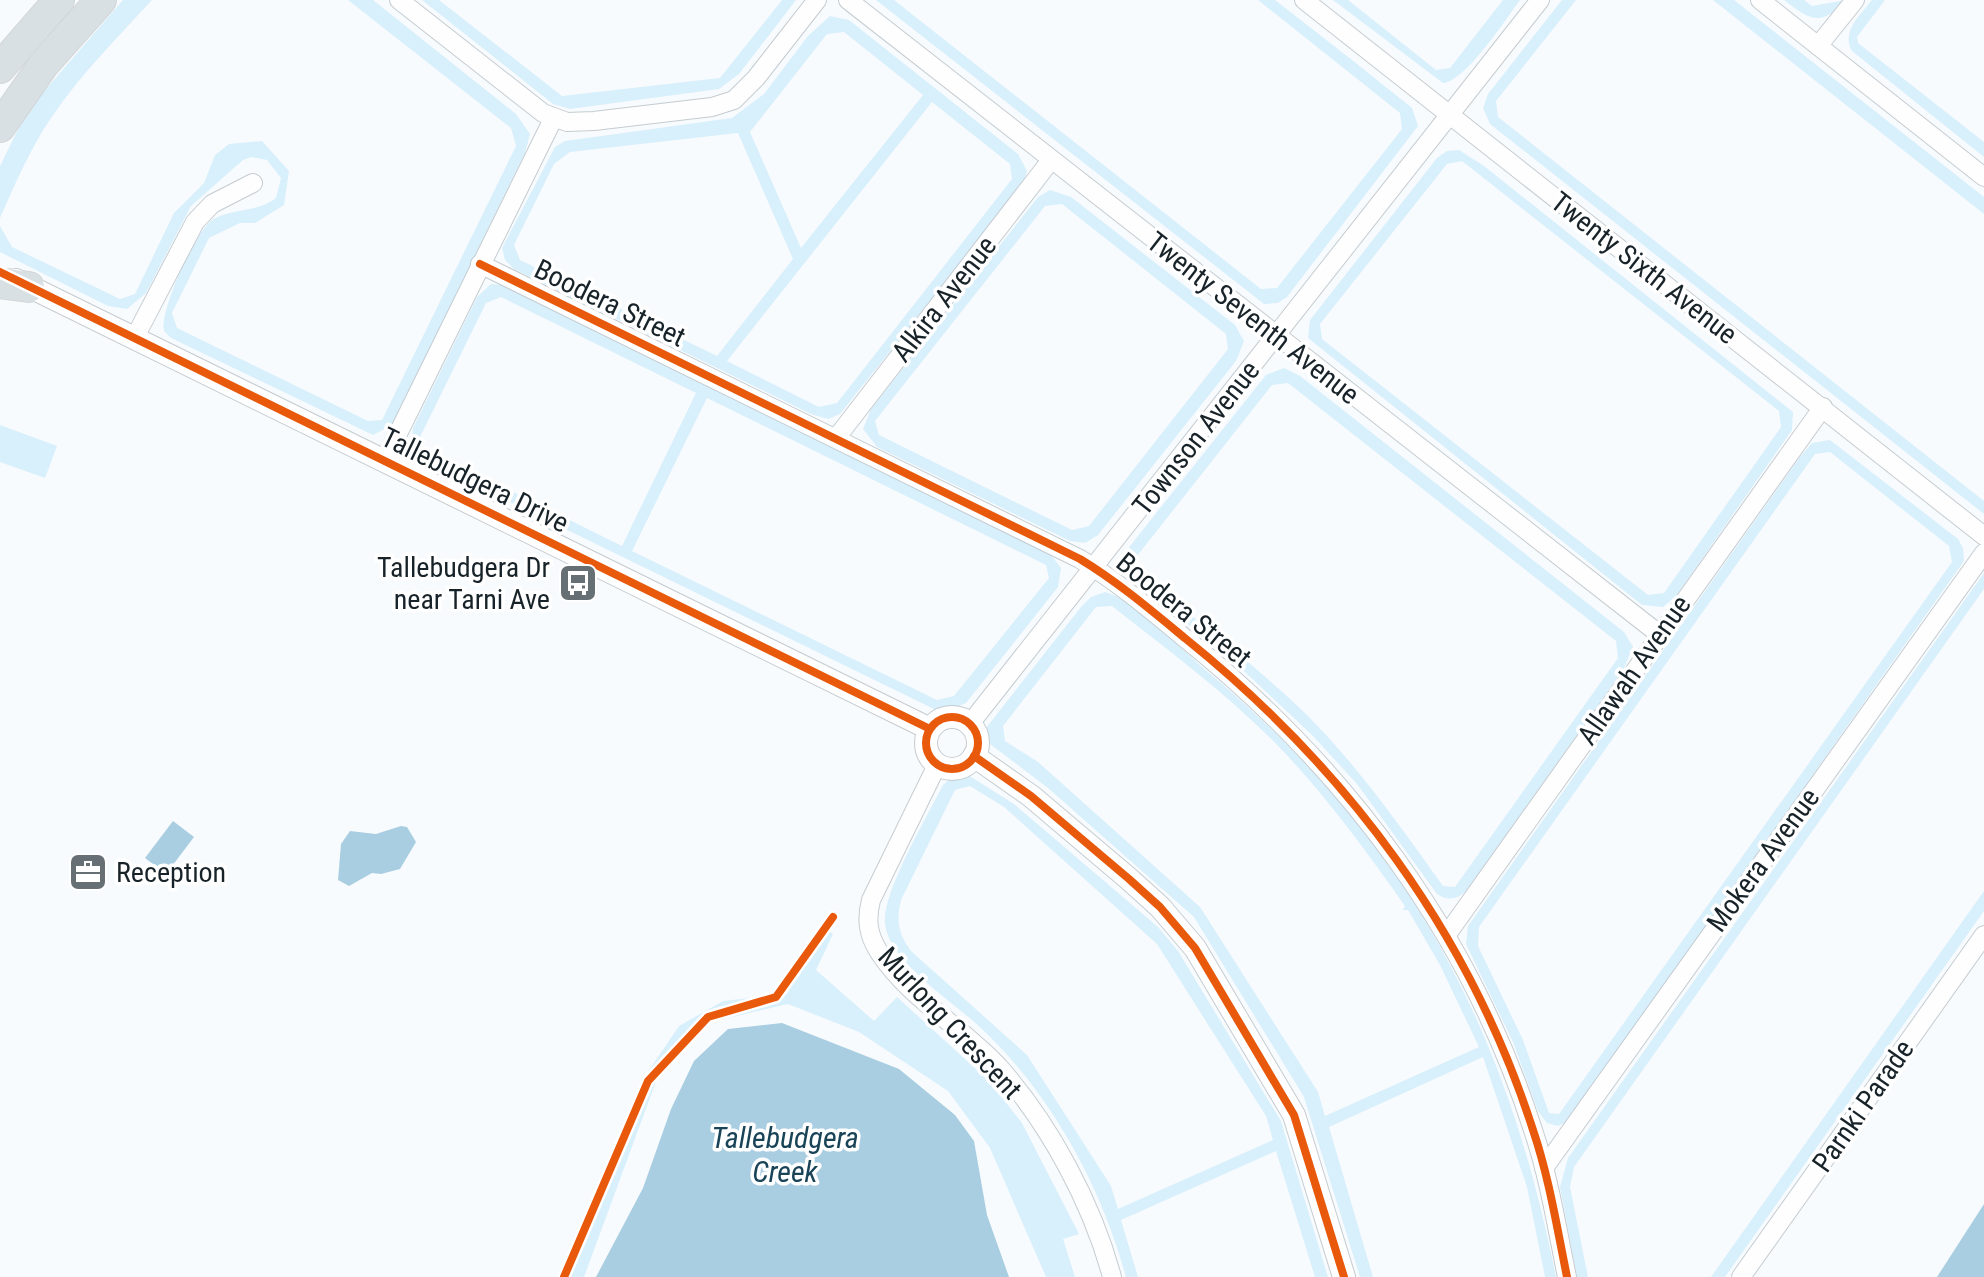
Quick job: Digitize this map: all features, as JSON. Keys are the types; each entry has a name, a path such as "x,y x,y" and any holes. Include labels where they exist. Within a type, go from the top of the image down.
{"highway":[{"path":"0,68 59,0"},
{"path":"0,127 44,64 101,0"}],"street":[{"path":"399,0 553,119 567,122 712,107 734,100 756,78 817,0"},
{"name":"Twenty Seventh Avenue","path":"848,0 1275,337 1659,634"},
{"name":"Twenty Sixth Avenue","path":"1304,0 1984,536"},
{"name":"Townson Avenue","path":"969,725 1540,0"},
{"path":"1760,0 1984,177"},
{"path":"1818,46 1855,0"},
{"path":"385,460 553,119"},
{"name":"Alkira Avenue","path":"837,437 1051,160"},
{"path":"134,339 195,222 212,204 253,183"},
{"name":"Boodera Street","path":"480,264 837,437 1095,567 1226,670 1309,750 1364,814 1448,933 1501,1043 1544,1168 1567,1277"},
{"name":"Tallebudgera Drive","path":"0,272 14,285 385,460 930,729"},
{"name":"Allawah Avenue","path":"1448,933 1823,407"},
{"name":"Mokera Avenue","path":"1544,1168 1984,553"},
{"path":"944,719 962,720 969,725 977,740 974,756 954,769 937,765 926,745 930,729 944,719"},
{"path":"974,756 1031,796 1129,879 1181,929 1195,948 1294,1115 1344,1277"},
{"name":"Murlong Crescent","path":"937,765 871,900 867,916 869,931 888,965 999,1067 1025,1103 1088,1208 1112,1277"},
{"name":"Parnki Parade","path":"1741,1277 1984,935"}],"shaded area":[{"path":"123,0 152,0 62,102 30,154 0,218 0,166 27,111"},
{"path":"348,0 373,0 516,114 530,134 525,153 392,425 373,435 171,338 164,331 173,291 188,255 205,227 219,216 261,206 276,198 281,178 267,160 251,157 243,160 191,206 146,293 127,309 108,306 0,252 0,226 12,247 120,299 135,294 174,213 204,183 215,155 229,144 262,141 289,171 284,205 255,223 240,223 209,238 172,313 177,328 368,421 382,420 516,146 511,128"},
{"path":"422,0 439,0 562,96 720,78 782,0 796,0 739,74 719,89 570,109 553,104"},
{"path":"876,0 894,0 1261,289 1277,288 1402,129 1400,113 1258,0 1275,0 1352,60 1412,108 1418,126 1287,297 1278,303 1264,304"},
{"path":"1333,0 1348,0 1436,70 1450,68 1503,0 1520,0 1474,61 1452,80 1443,83"},
{"path":"1562,0 1576,0 1496,101 1498,117 1984,501 1984,514 1490,124 1483,108 1488,94"},
{"path":"1713,0 1734,0 1984,197 1984,214"},
{"path":"1784,0 1804,0 1812,6 1846,0 1830,14 1816,18 1802,13"},
{"path":"1872,0 1885,0 1857,37 1858,43 1984,142 1984,157 1852,51 1850,30"},
{"path":"830,16 849,20 1018,154 1027,171 1023,184 840,414 828,419 811,414 514,269 505,260 502,248 555,147 565,141 732,118 764,94 808,36","holes":["844,32 923,95 801,248 750,132 827,34","932,102 1010,164 1012,179 837,403 819,407 727,361","738,133 793,259 717,356 520,260 514,245 554,164 570,152"]},
{"path":"1459,150 1484,166 1793,412 1792,430 1676,596 1663,607 1642,605 1308,338 1310,320 1437,158 1447,151","holes":["1462,161 1779,411 1781,427 1664,593 1648,595 1322,339 1320,324 1447,164"]},
{"path":"1050,190 1071,197 1235,325 1244,341 1236,361 1098,535 1085,543 1070,541 877,447 863,429 871,409 1038,197","holes":["1062,204 1226,334 1228,349 1089,526 1072,530 879,435 875,421 1045,206"]},
{"path":"491,284 504,285 1051,555 1061,568 1058,587 966,703 942,713 422,459 411,447 413,428 477,297","holes":["501,297 696,393 622,546 424,448 420,437 486,303","707,398 1046,565 1049,578 954,696 937,700 632,551"]},
{"path":"1284,368 1300,376 1624,632 1633,647 1623,670 1466,891 1456,898 1444,898 1437,894 1357,784 1313,736 1244,671 1123,570 1122,559 1130,546 1266,375","holes":["1288,383 1616,641 1618,658 1455,887 1443,886 1378,797 1325,734 1265,677 1138,572 1137,556 1272,385"]},
{"path":"0,425 57,446 45,478 0,462"},
{"path":"1830,440 1958,539 1963,548 1964,561 1568,1121 1558,1126 1547,1123 1538,1111 1513,1042 1466,944 1468,926 1812,443","holes":["1830,452 1949,546 1952,562 1559,1114 1549,1113 1523,1040 1478,946 1479,927 1815,454"]},
{"path":"1984,573 1984,589 1574,1167 1570,1187 1588,1277 1577,1277 1560,1187 1568,1158"},
{"path":"1105,592 1117,597 1168,635 1272,730 1335,797 1389,866 1436,938 1475,1015 1508,1097 1534,1184 1556,1277 1545,1277 1527,1187 1483,1057 1329,1127 1373,1277 1360,1277 1304,1097 1194,917 1048,788 986,741 986,728 1091,597","holes":["1112,606 1260,729 1330,805 1405,906 1403,910 1408,910 1440,965 1479,1047 1325,1116 1318,1092 1200,907 1038,762 1005,741 1003,726 1096,607"]},
{"path":"968,775 1014,804 1158,927 1178,951 1281,1121 1328,1277 1315,1277 1276,1151 1121,1220 1138,1277 1126,1277 1102,1206 1086,1171 1047,1105 999,1046 920,976 896,950 889,937 885,923 886,910 898,874 943,785 952,777","holes":["970,786 1004,807 1157,944 1266,1116 1273,1140 1118,1209 1111,1186 1027,1055 911,951 901,932 901,900 955,790"]},
{"path":"1984,891 1984,911 1725,1277 1711,1277"},
{"path":"823,926 833,934 816,970 874,1021 897,997 989,1081 1022,1123 1079,1234 1063,1239 1075,1277 1046,1277 990,1148 948,1091 859,1032 788,1004 711,1022 658,1076 584,1277 560,1277 598,1202 643,1079 679,1026 723,1001 787,994"}],"water":[{"path":"173,821 194,837 166,874 145,858"},
{"path":"407,827 416,842 400,869 372,873 349,886 338,880 341,844 350,831 376,834"},
{"name":"Tallebudgera Creek","path":"782,1023 899,1069 955,1115 974,1141 987,1215 1009,1277 596,1277 643,1188 671,1109 694,1061 728,1029"},
{"path":"1984,1204 1984,1277 1937,1277"}],"cycle path":[{"path":"480,264 1080,559 1148,607 1244,689 1299,742 1396,859 1438,922 1475,988 1507,1058 1539,1148 1567,1277"},
{"path":"0,272 930,729"},
{"path":"952,717 970,725 978,743 970,761 952,769 934,761 926,743 934,725 952,717"},
{"path":"974,756 1031,796 1129,879 1160,907 1195,948 1294,1115 1344,1277"},
{"path":"564,1277 648,1081 708,1017 776,997 833,917"}],"place":[{"name":"Tallebudgera Dr near Tarni Ave","path":"578,583"},
{"name":"Reception","path":"88,872"}]}
